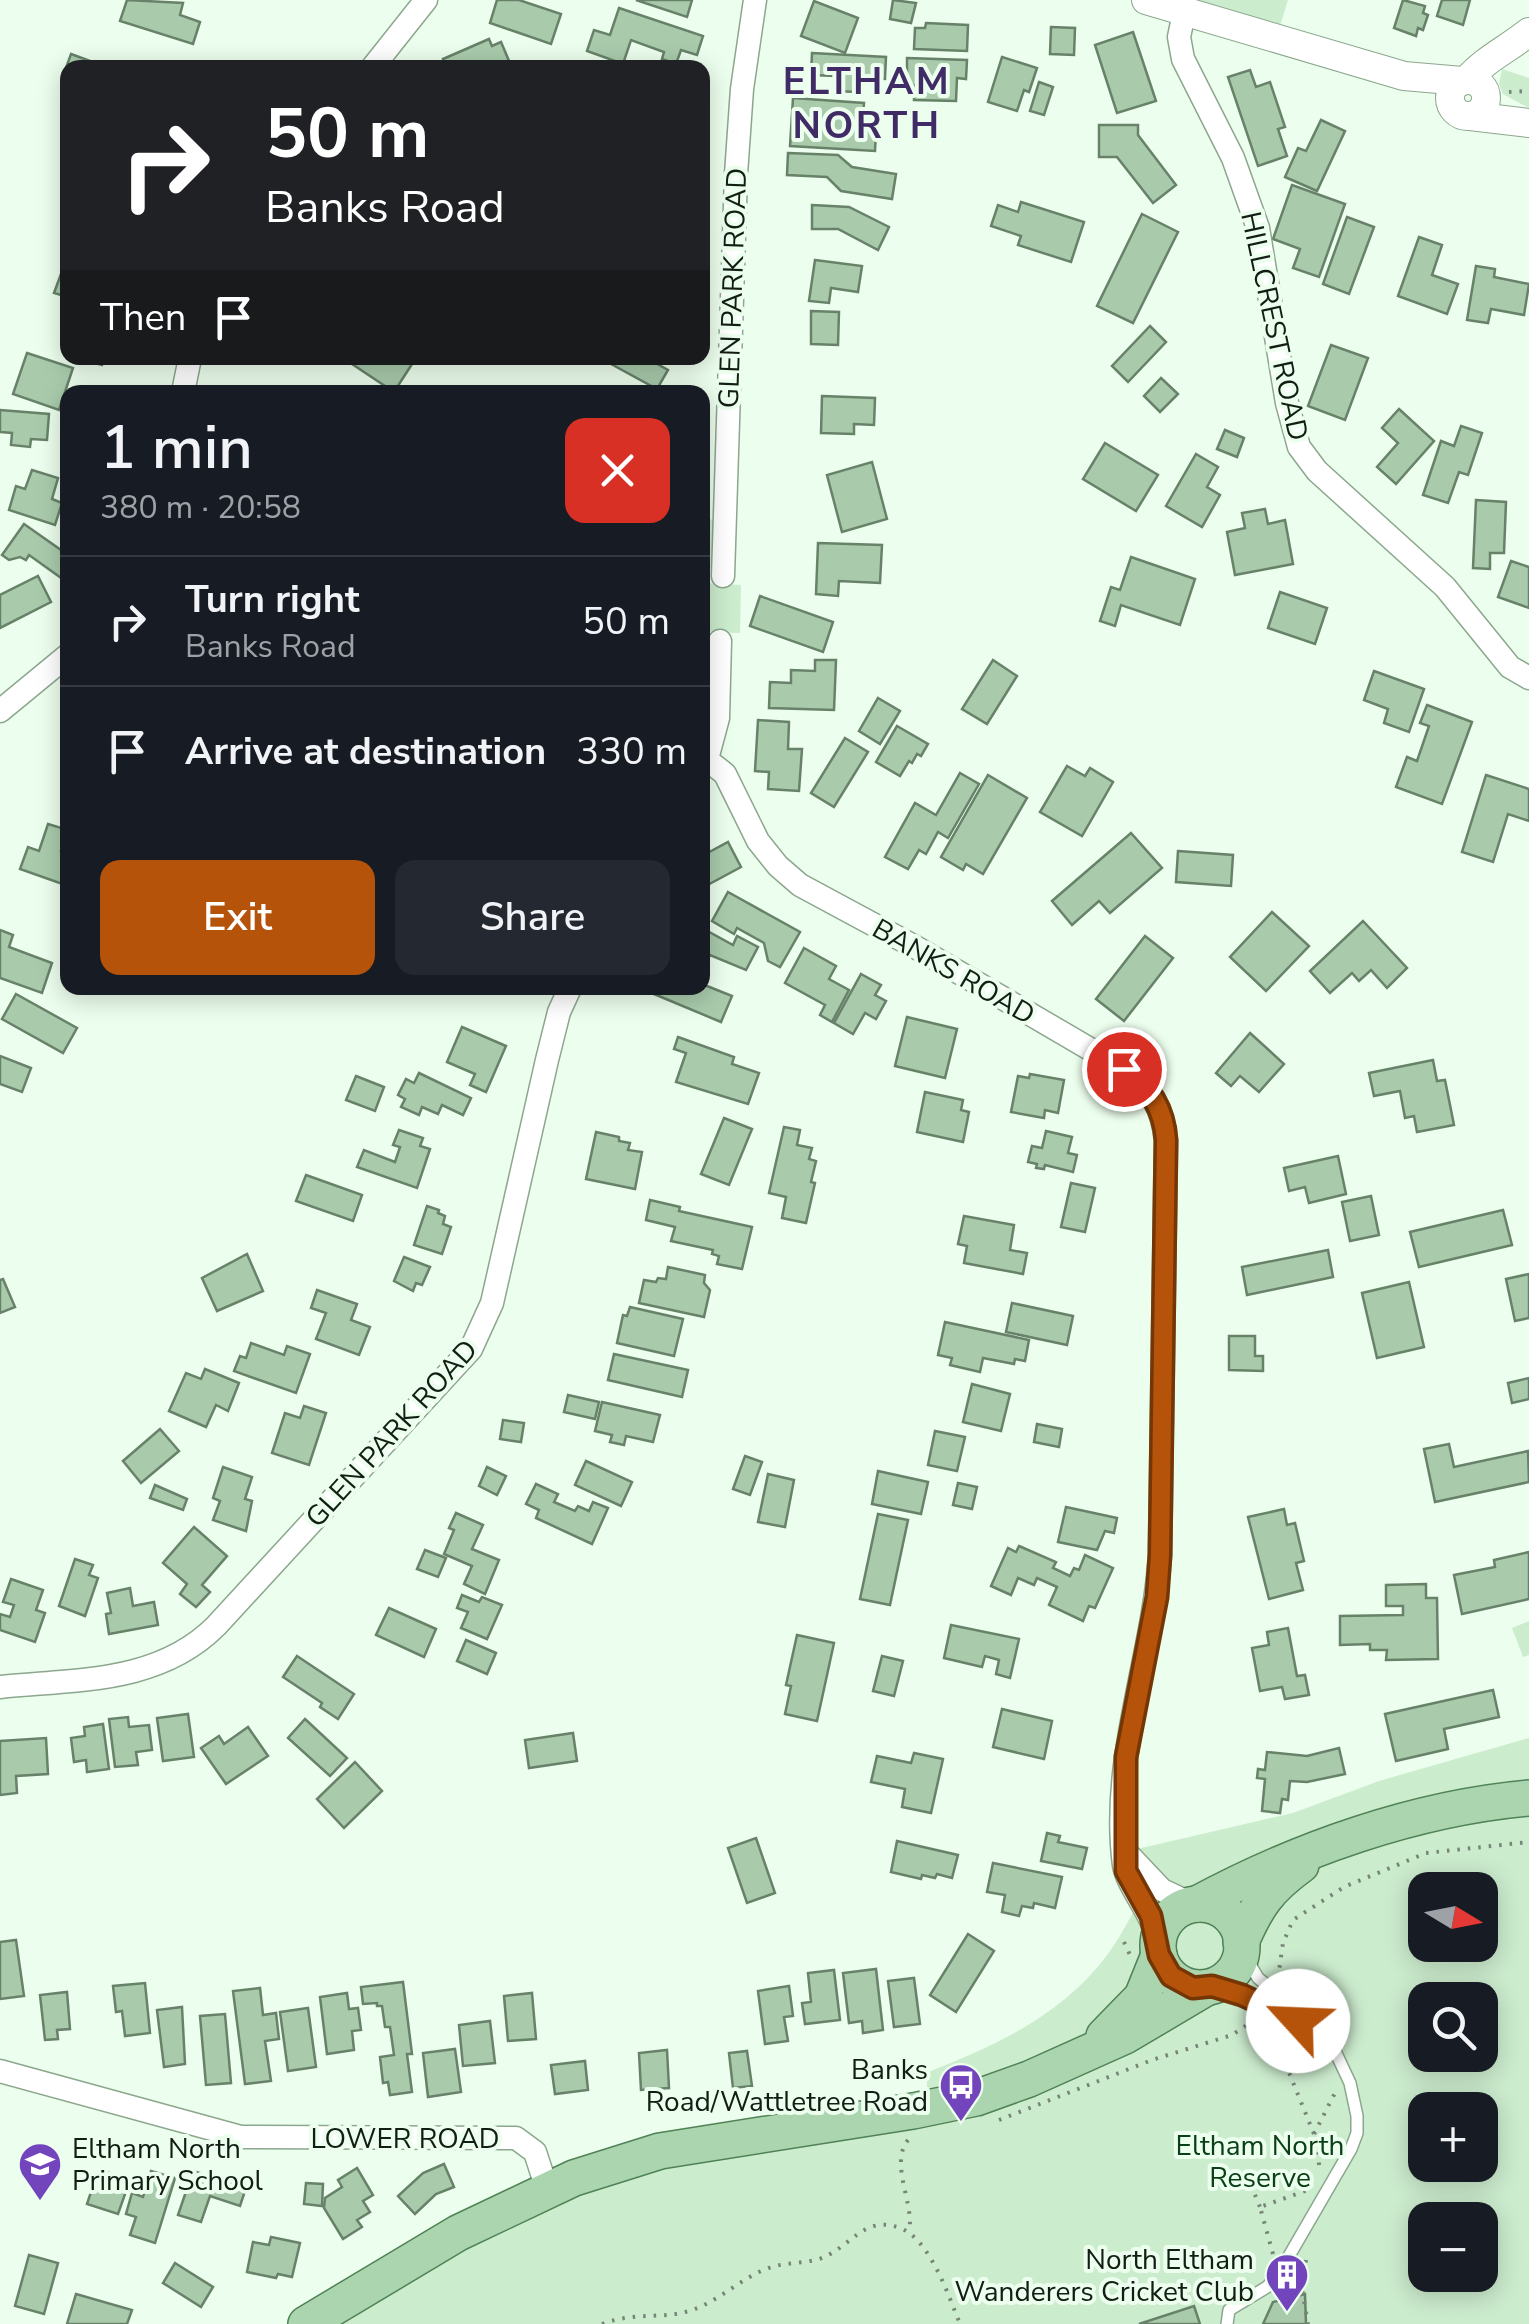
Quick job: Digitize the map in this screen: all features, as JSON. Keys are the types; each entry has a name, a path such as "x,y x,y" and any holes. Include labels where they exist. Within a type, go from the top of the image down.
{"main road":[{"path":"1093,2048 1142,1997 1170,1917 1287,1858 1317,1852 1379,1828 1518,1795"},
{"path":"306,2324 458,2233 602,2167 660,2151 913,2111 976,2098 1029,2080 1144,2026 1232,1972 1241,1945 1270,1889 1317,1852"},
{"path":"1195,1904 1218,1908 1227,1914 1234,1922 1241,1945"},
{"path":"1158,1948 1171,1976 1193,1988 1209,1987"}],"street":[{"path":"378,60 426,0"},
{"name":"GLEN PARK ROAD","path":"723,576 737,145 754,0"},
{"path":"1146,0 1476,96 1529,116"},
{"name":"HILLCREST ROAD","path":"1184,13 1179,37 1183,60 1232,158 1258,228 1299,447 1317,471 1446,587 1510,667 1529,678"},
{"path":"1476,96 1519,40"},
{"path":"1476,96 1529,123"},
{"path":"710,744 718,718 720,641"},
{"path":"0,711 60,662"},
{"name":"BANKS ROAD","path":"710,766 724,774 758,841 800,885 1124,1069 1147,1088 1158,1107 1166,1140 1160,1555 1157,1597 1126,1757 1125,1850 1126,1871 1151,1916 1158,1948"},
{"name":"GLEN PARK ROAD","path":"0,1687 136,1672 166,1662 192,1647 216,1626 470,1349 492,1303 546,1060 567,995"},
{"path":"1125,1850 1162,1890 1195,1904"},
{"name":"LOWER ROAD","path":"0,2071 241,2138 516,2138 535,2152 547,2189"}],"lane":[{"path":"1227,2324 1227,2312 1266,2287 1282,2268 1355,2141 1357,2116 1350,2084 1335,2051 1290,2003 1258,1978 1241,1945"},
{"path":"1209,1987 1242,1995 1314,2028"}],"path":[{"path":"1476,96 1529,91"},
{"path":"1293,1920 1353,1882 1415,1857 1448,1849 1529,1842"},
{"path":"1254,2022 1276,2044 1314,2134 1319,2178"},
{"path":"1276,2044 1284,2035 1302,2050"},
{"path":"1314,2134 1333,2092 1350,2084"},
{"path":"1251,2185 1270,2234 1274,2262 1293,2276 1302,2258 1306,2260 1302,2289 1308,2324"},
{"path":"1260,2206 1315,2186"},
{"path":"602,2324 635,2314 690,2310 765,2269 825,2256 863,2229 882,2224 909,2232 919,2242 938,2273 960,2324"}],"green space":[{"path":"1183,0 1288,0 1279,29"},
{"path":"1502,69 1529,78 1529,108 1503,94 1499,84"},
{"path":"710,519 719,522 710,568"},
{"path":"710,583 741,585 740,633 710,632"},
{"path":"710,651 712,716 710,721"},
{"path":"1529,1621 1529,1655 1523,1657 1512,1628"},
{"path":"1529,1738 1529,1782 1192,1891 1176,1891 1133,1850 1293,1813 1379,1781"},
{"name":"Eltham North Reserve","path":"1529,1807 1529,2324 325,2324 384,2289 606,2177 832,2132 1199,2008 1226,1993 1244,1975 1252,1957 1253,1939 1304,1874 1363,1844"},
{"path":"1138,1904 1146,1934 1146,1963 1111,2019 1066,2048 928,2097 926,2073 1003,2039 1072,1993 1110,1951"},
{"path":"1200,1918 1220,1926 1228,1946 1220,1966 1200,1974 1180,1966 1172,1946 1180,1926"}],"building":[{"path":"127,0 183,3 180,15 200,22 193,44 120,21"},
{"path":"497,0 519,0 561,14 551,44 490,23"},
{"path":"636,0 692,0 687,17"},
{"path":"893,0 916,3 911,23 890,19"},
{"path":"1403,0 1425,6 1423,13 1428,15 1423,30 1418,28 1416,36 1394,28"},
{"path":"1442,0 1470,0 1463,25 1437,16"},
{"path":"814,1 858,18 845,53 801,36"},
{"path":"619,8 703,36 697,55 681,50 677,60 662,59 664,52 631,40 624,60 587,51 594,30 610,35"},
{"path":"926,23 968,25 967,51 914,49 915,28 925,28"},
{"path":"1051,27 1075,28 1074,55 1050,54"},
{"path":"1133,32 1156,101 1117,113 1095,45"},
{"path":"489,39 492,46 501,42 509,60 443,60"},
{"path":"812,53 886,57 885,79 857,77 856,92 836,91 836,76 811,75"},
{"path":"1002,57 1037,68 1017,111 988,102"},
{"path":"907,58 967,60 966,79 957,78 956,101 914,100 915,85 907,85"},
{"path":"1250,70 1256,87 1270,82 1285,127 1278,129 1287,156 1258,166 1228,77"},
{"path":"1039,82 1053,87 1044,115 1030,111"},
{"path":"793,98 864,103 862,130 876,131 875,151 790,146"},
{"path":"1321,120 1345,131 1317,191 1285,177 1298,148 1306,151"},
{"path":"1099,125 1138,125 1138,135 1176,185 1153,203 1117,157 1099,157"},
{"path":"788,153 838,155 852,167 896,174 892,199 841,191 827,177 787,175"},
{"path":"1292,185 1345,204 1319,277 1293,268 1300,249 1273,239"},
{"path":"1021,202 1084,222 1071,262 1018,245 1021,236 991,226 998,205 1018,212"},
{"path":"812,205 849,207 889,227 878,250 838,229 812,229"},
{"path":"1142,214 1178,232 1133,323 1097,306"},
{"path":"1347,217 1374,227 1349,294 1323,284"},
{"path":"1419,237 1442,245 1432,275 1458,284 1447,314 1398,296"},
{"path":"815,260 862,266 858,292 831,288 829,303 809,301"},
{"path":"1476,266 1495,269 1494,277 1529,284 1524,315 1491,309 1488,323 1467,320"},
{"path":"811,311 839,312 838,345 811,344"},
{"path":"1150,326 1166,342 1128,382 1112,366"},
{"path":"1331,345 1368,358 1345,420 1308,406"},
{"path":"27,353 73,368 67,385 60,385 59,410 13,394"},
{"path":"354,365 411,365 399,385 384,385"},
{"path":"613,365 659,365 668,370 659,385 650,385"},
{"path":"1161,378 1178,394 1160,412 1144,396"},
{"path":"822,396 875,398 874,425 854,424 854,434 821,433"},
{"path":"1399,409 1434,441 1396,484 1377,467 1398,443 1382,428"},
{"path":"0,410 49,414 47,440 31,439 30,447 11,445 12,433 0,432"},
{"path":"1461,426 1482,433 1468,475 1459,472 1448,503 1423,495 1441,441 1454,446"},
{"path":"1225,430 1244,438 1237,457 1217,449"},
{"path":"1105,443 1158,475 1136,511 1083,479"},
{"path":"1196,454 1218,467 1207,487 1220,495 1202,527 1166,506"},
{"path":"872,462 887,519 842,532 827,475"},
{"path":"32,470 58,478 52,499 60,502 55,525 9,510 16,486 25,489"},
{"path":"1476,500 1506,502 1504,553 1490,553 1490,569 1473,568"},
{"path":"1265,509 1268,524 1285,520 1293,564 1235,575 1227,532 1245,528 1242,513"},
{"path":"24,524 60,549 60,577 29,555 26,560 9,560 2,555"},
{"path":"818,543 882,545 880,583 839,581 838,596 816,594"},
{"path":"1131,557 1195,579 1180,625 1121,605 1115,626 1100,621 1111,587 1120,590"},
{"path":"1511,561 1529,567 1529,608 1498,597"},
{"path":"38,576 51,602 0,628 0,595"},
{"path":"1280,592 1327,608 1315,644 1268,628"},
{"path":"760,596 833,622 823,652 750,626"},
{"path":"815,660 836,660 834,710 769,708 770,682 791,683 791,670 815,671"},
{"path":"993,660 1017,676 987,724 962,709"},
{"path":"1374,671 1424,689 1409,732 1384,723 1388,709 1364,700"},
{"path":"878,698 900,711 880,744 859,731"},
{"path":"1427,705 1472,722 1442,804 1396,787 1407,757 1417,761 1429,726 1420,723"},
{"path":"758,720 789,722 788,749 802,749 799,791 768,789 769,772 755,771"},
{"path":"897,726 928,744 921,756 917,754 912,763 909,761 900,776 876,762"},
{"path":"845,738 868,752 834,807 811,793"},
{"path":"1067,766 1085,776 1090,768 1113,782 1082,836 1040,812"},
{"path":"960,773 979,784 948,838 938,832 926,854 919,850 908,869 885,857 915,803 936,815"},
{"path":"988,775 1027,798 983,874 966,864 963,870 941,857"},
{"path":"1486,775 1529,789 1529,821 1508,814 1493,862 1462,852"},
{"path":"48,824 60,828 60,883 20,869 28,847 39,851"},
{"path":"1131,833 1162,868 1110,913 1099,901 1072,925 1052,901"},
{"path":"728,842 741,867 710,884 710,852"},
{"path":"1178,851 1233,855 1231,886 1176,882"},
{"path":"728,892 800,932 780,967 768,961 764,943 737,928 734,934 712,921"},
{"path":"1272,912 1309,946 1266,991 1230,957"},
{"path":"1363,921 1407,968 1387,988 1371,970 1359,981 1352,973 1330,993 1310,971"},
{"path":"0,930 13,935 9,947 52,963 42,993 0,978"},
{"path":"710,932 733,945 737,936 758,947 746,970 710,955"},
{"path":"1145,936 1173,958 1124,1021 1096,999"},
{"path":"804,948 836,966 829,979 849,990 832,1022 820,1015 825,1005 785,983"},
{"path":"861,974 881,985 875,995 886,1001 876,1019 865,1013 853,1034 834,1023"},
{"path":"710,987 732,996 721,1022 656,995 710,995"},
{"path":"16,994 77,1028 63,1053 2,1019"},
{"path":"907,1017 957,1029 945,1078 895,1066"},
{"path":"462,1027 506,1046 486,1092 470,1085 475,1074 447,1062"},
{"path":"1250,1033 1284,1064 1259,1092 1240,1076 1231,1086 1216,1073"},
{"path":"678,1037 734,1057 732,1064 759,1073 748,1104 676,1082 686,1053 674,1049"},
{"path":"0,1056 31,1068 22,1092 0,1084"},
{"path":"1433,1060 1437,1081 1445,1080 1454,1125 1417,1132 1414,1116 1405,1118 1400,1091 1374,1096 1369,1073"},
{"path":"419,1073 471,1098 463,1115 442,1105 438,1114 422,1107 419,1115 401,1107 405,1099 398,1095 406,1079 414,1083"},
{"path":"1030,1074 1064,1080 1058,1113 1045,1110 1044,1118 1011,1112 1018,1076 1029,1078"},
{"path":"356,1076 384,1087 375,1111 346,1100"},
{"path":"925,1092 963,1100 961,1110 969,1112 963,1142 917,1132"},
{"path":"724,1118 752,1129 729,1185 701,1174"},
{"path":"784,1127 800,1130 797,1145 812,1148 809,1159 816,1161 806,1223 782,1218 786,1197 769,1193"},
{"path":"399,1130 423,1138 420,1146 430,1149 417,1188 357,1167 364,1150 395,1162 400,1147 393,1145"},
{"path":"1046,1131 1072,1137 1068,1153 1077,1155 1073,1172 1045,1165 1044,1169 1036,1168 1037,1164 1028,1162 1032,1146 1042,1148"},
{"path":"596,1132 619,1137 619,1141 630,1143 628,1150 642,1152 635,1189 586,1179"},
{"path":"1338,1156 1346,1194 1309,1203 1305,1187 1289,1191 1284,1168"},
{"path":"306,1175 362,1195 353,1221 296,1201"},
{"path":"1071,1183 1095,1188 1085,1232 1061,1227"},
{"path":"1371,1196 1379,1235 1350,1241 1342,1202"},
{"path":"650,1200 680,1207 679,1211 752,1227 742,1269 717,1264 719,1256 712,1254 713,1250 671,1241 675,1227 646,1220"},
{"path":"427,1206 439,1210 445,1216 443,1224 451,1227 442,1254 414,1245"},
{"path":"1503,1210 1512,1245 1419,1267 1410,1232"},
{"path":"964,1216 1014,1225 1010,1250 1027,1253 1023,1274 964,1263 967,1246 958,1244"},
{"path":"1328,1250 1333,1277 1247,1295 1242,1267"},
{"path":"247,1254 263,1291 217,1311 202,1278"},
{"path":"404,1257 430,1267 422,1285 416,1283 413,1291 394,1281"},
{"path":"668,1267 705,1275 704,1283 710,1290 704,1317 639,1303 644,1280 666,1279"},
{"path":"1529,1274 1529,1318 1515,1321 1506,1279"},
{"path":"3,1279 15,1307 0,1313 0,1280"},
{"path":"1409,1282 1424,1347 1377,1358 1362,1293"},
{"path":"317,1290 357,1304 351,1320 370,1327 359,1355 316,1339 326,1313 311,1308"},
{"path":"1012,1303 1073,1316 1067,1345 1006,1332"},
{"path":"630,1307 683,1319 674,1356 617,1343 623,1315 627,1316"},
{"path":"945,1322 1029,1340 1025,1361 1015,1359 1014,1364 983,1358 980,1372 950,1365 952,1358 938,1355"},
{"path":"1229,1336 1255,1336 1255,1356 1263,1356 1263,1371 1229,1370"},
{"path":"251,1343 284,1355 287,1346 310,1354 296,1393 234,1371 240,1356 246,1358"},
{"path":"614,1354 688,1370 682,1397 608,1380"},
{"path":"205,1369 239,1383 228,1411 216,1405 206,1427 169,1411 186,1373 201,1379"},
{"path":"1529,1378 1529,1399 1512,1403 1508,1383"},
{"path":"972,1384 1010,1394 1001,1431 963,1422"},
{"path":"568,1395 599,1402 595,1419 564,1412"},
{"path":"602,1402 660,1415 653,1442 626,1436 624,1445 610,1442 612,1435 595,1431"},
{"path":"304,1406 326,1413 309,1465 272,1453 285,1413 300,1418"},
{"path":"503,1420 524,1423 521,1442 500,1439"},
{"path":"1037,1424 1062,1429 1059,1447 1034,1442"},
{"path":"160,1429 179,1451 141,1483 123,1461"},
{"path":"935,1431 965,1437 957,1471 928,1465"},
{"path":"1449,1444 1454,1467 1528,1451 1529,1482 1435,1502 1424,1449"},
{"path":"745,1456 762,1462 750,1495 733,1489"},
{"path":"586,1461 632,1482 621,1506 575,1485"},
{"path":"223,1467 252,1477 245,1499 252,1501 246,1531 213,1520 220,1501 213,1498"},
{"path":"487,1467 506,1476 497,1495 479,1486"},
{"path":"878,1471 928,1482 921,1514 872,1504"},
{"path":"768,1474 794,1480 785,1527 758,1522"},
{"path":"958,1483 977,1487 972,1509 953,1505"},
{"path":"536,1484 558,1494 554,1502 575,1511 578,1506 589,1511 593,1502 608,1508 592,1544 536,1518 539,1510 526,1504"},
{"path":"155,1485 187,1499 183,1510 150,1498"},
{"path":"1066,1507 1117,1518 1114,1533 1105,1531 1097,1550 1058,1542"},
{"path":"1284,1509 1287,1525 1295,1523 1304,1561 1296,1563 1303,1590 1269,1599 1248,1517"},
{"path":"456,1513 483,1525 472,1549 499,1560 485,1594 464,1584 472,1566 444,1554"},
{"path":"878,1514 908,1520 890,1605 860,1599"},
{"path":"194,1527 227,1556 202,1585 210,1592 196,1607 180,1594 187,1584 163,1563"},
{"path":"1019,1546 1056,1562 1053,1568 1070,1576 1074,1568 1079,1570 1085,1555 1113,1568 1095,1608 1089,1606 1083,1621 1049,1605 1057,1587 1037,1578 1034,1585 1018,1578 1011,1595 991,1586 1008,1548 1016,1552"},
{"path":"425,1550 446,1558 438,1577 417,1569"},
{"path":"1529,1552 1529,1599 1462,1614 1454,1575 1495,1567 1494,1560"},
{"path":"75,1559 93,1565 89,1575 98,1578 85,1616 59,1606"},
{"path":"11,1579 43,1590 36,1610 45,1613 35,1642 0,1630 0,1614 10,1617 14,1605 3,1602"},
{"path":"1426,1584 1426,1598 1437,1598 1438,1659 1386,1660 1387,1650 1370,1650 1370,1644 1340,1645 1340,1616 1403,1615 1403,1606 1386,1606 1386,1585"},
{"path":"130,1588 133,1606 154,1602 158,1625 109,1634 106,1614 111,1613 107,1593"},
{"path":"462,1595 502,1605 487,1639 461,1628 468,1612 457,1608"},
{"path":"389,1608 436,1629 424,1657 376,1635"},
{"path":"951,1625 1019,1639 1010,1678 996,1674 999,1660 985,1656 982,1667 944,1658"},
{"path":"1288,1628 1297,1676 1305,1675 1309,1695 1285,1699 1282,1687 1260,1691 1252,1648 1269,1645 1267,1632"},
{"path":"797,1635 834,1643 817,1721 785,1714 791,1686 786,1685"},
{"path":"466,1640 496,1653 487,1674 457,1661"},
{"path":"297,1656 354,1694 338,1719 320,1707 322,1703 283,1677"},
{"path":"882,1656 903,1661 894,1696 873,1691"},
{"path":"1493,1690 1499,1717 1444,1729 1448,1749 1396,1761 1385,1714"},
{"path":"1002,1709 1052,1721 1044,1759 993,1747"},
{"path":"188,1714 194,1757 163,1761 157,1718"},
{"path":"128,1717 129,1727 149,1725 152,1750 136,1752 138,1765 115,1767 109,1719"},
{"path":"305,1719 347,1758 330,1776 288,1738"},
{"path":"103,1724 109,1769 87,1772 86,1760 74,1762 71,1738 85,1736 84,1727"},
{"path":"248,1727 268,1756 226,1784 201,1748 219,1736 224,1744"},
{"path":"573,1733 577,1761 529,1768 525,1740"},
{"path":"46,1738 48,1774 16,1776 17,1793 0,1795 0,1741"},
{"path":"1339,1748 1345,1774 1307,1782 1290,1781 1288,1800 1282,1799 1280,1813 1262,1811 1265,1779 1257,1778 1258,1769 1265,1770 1267,1752 1307,1756"},
{"path":"914,1753 943,1759 931,1813 902,1807 905,1789 871,1782 877,1756 911,1763"},
{"path":"355,1762 382,1791 344,1828 317,1799"},
{"path":"1047,1833 1060,1836 1058,1842 1087,1848 1082,1869 1041,1861"},
{"path":"756,1838 775,1893 747,1903 728,1848"},
{"path":"897,1841 958,1855 952,1878 937,1874 935,1878 922,1875 921,1879 891,1872"},
{"path":"993,1863 1062,1877 1055,1908 1034,1903 1033,1908 1022,1906 1019,1916 1002,1912 1005,1895 987,1892"},
{"path":"968,1934 994,1951 956,2012 930,1995"},
{"path":"16,1940 24,1996 0,1999 0,1942"},
{"path":"876,1969 883,2030 863,2033 862,2021 849,2023 843,1973"},
{"path":"834,1970 840,2020 805,2024 802,2003 811,2002 808,1973"},
{"path":"914,1978 920,2024 894,2027 888,1981"},
{"path":"403,1982 412,2054 407,2054 412,2092 390,2095 388,2082 383,2083 380,2057 394,2055 390,2027 385,2027 382,2006 363,2004 361,1987"},
{"path":"145,1983 150,2033 125,2036 122,2011 116,2012 113,1986"},
{"path":"789,1986 793,2016 784,2017 788,2041 765,2044 758,1991"},
{"path":"260,1988 263,2015 276,2013 279,2039 265,2041 271,2081 245,2084 233,1991"},
{"path":"67,1992 70,2029 57,2030 58,2039 45,2040 40,1995"},
{"path":"347,1993 349,2009 358,2008 361,2030 352,2031 354,2050 327,2054 320,1997"},
{"path":"532,1993 536,2039 508,2041 504,1996"},
{"path":"182,2007 185,2064 164,2067 157,2010"},
{"path":"308,2008 316,2067 288,2071 280,2012"},
{"path":"225,2014 231,2083 206,2085 200,2016"},
{"path":"490,2021 495,2063 463,2066 459,2025"},
{"path":"455,2049 461,2092 428,2097 423,2053"},
{"path":"667,2050 669,2088 641,2090 639,2053"},
{"path":"747,2051 752,2086 733,2088 729,2053"},
{"path":"585,2061 588,2090 555,2094 551,2065"},
{"path":"444,2164 454,2187 436,2194 415,2214 398,2196 423,2173"},
{"path":"357,2168 373,2195 363,2201 370,2212 357,2220 362,2227 343,2239 324,2208 325,2198 342,2187 338,2180"},
{"path":"151,2171 175,2178 155,2243 130,2235 136,2217 126,2214 132,2193 143,2197"},
{"path":"193,2171 246,2188 240,2206 210,2196 201,2222 178,2215"},
{"path":"106,2172 130,2180 118,2214 87,2204 94,2183 101,2185"},
{"path":"306,2183 323,2184 322,2206 304,2204"},
{"path":"271,2237 300,2243 292,2277 247,2272 253,2242 269,2245"},
{"path":"29,2255 58,2263 44,2314 15,2306"},
{"path":"175,2263 213,2287 201,2307 163,2283"},
{"path":"76,2294 132,2310 127,2324 67,2324"},
{"name":"North Eltham Wanderers Cricket Club","path":"1305,2294 1306,2324 1263,2324 1273,2302"},
{"path":"1194,2306 1200,2324 1139,2324"}],"place":[{"name":"Banks Road/Wattletree Road","path":"961,2123"},
{"name":"Eltham North Primary School","path":"40,2202"},
{"name":"North Eltham Wanderers Cricket Club","path":"1287,2313"}],"district":[{"name":"ELTHAM NORTH","path":"867,102"}],"route":[{"path":"1124,1069 1153,1096 1165,1129 1166,1159 1160,1555 1157,1597 1126,1757 1124,1862 1129,1880 1156,1928 1159,1955 1171,1976 1193,1988 1212,1986 1242,1995 1298,2021"}]}
